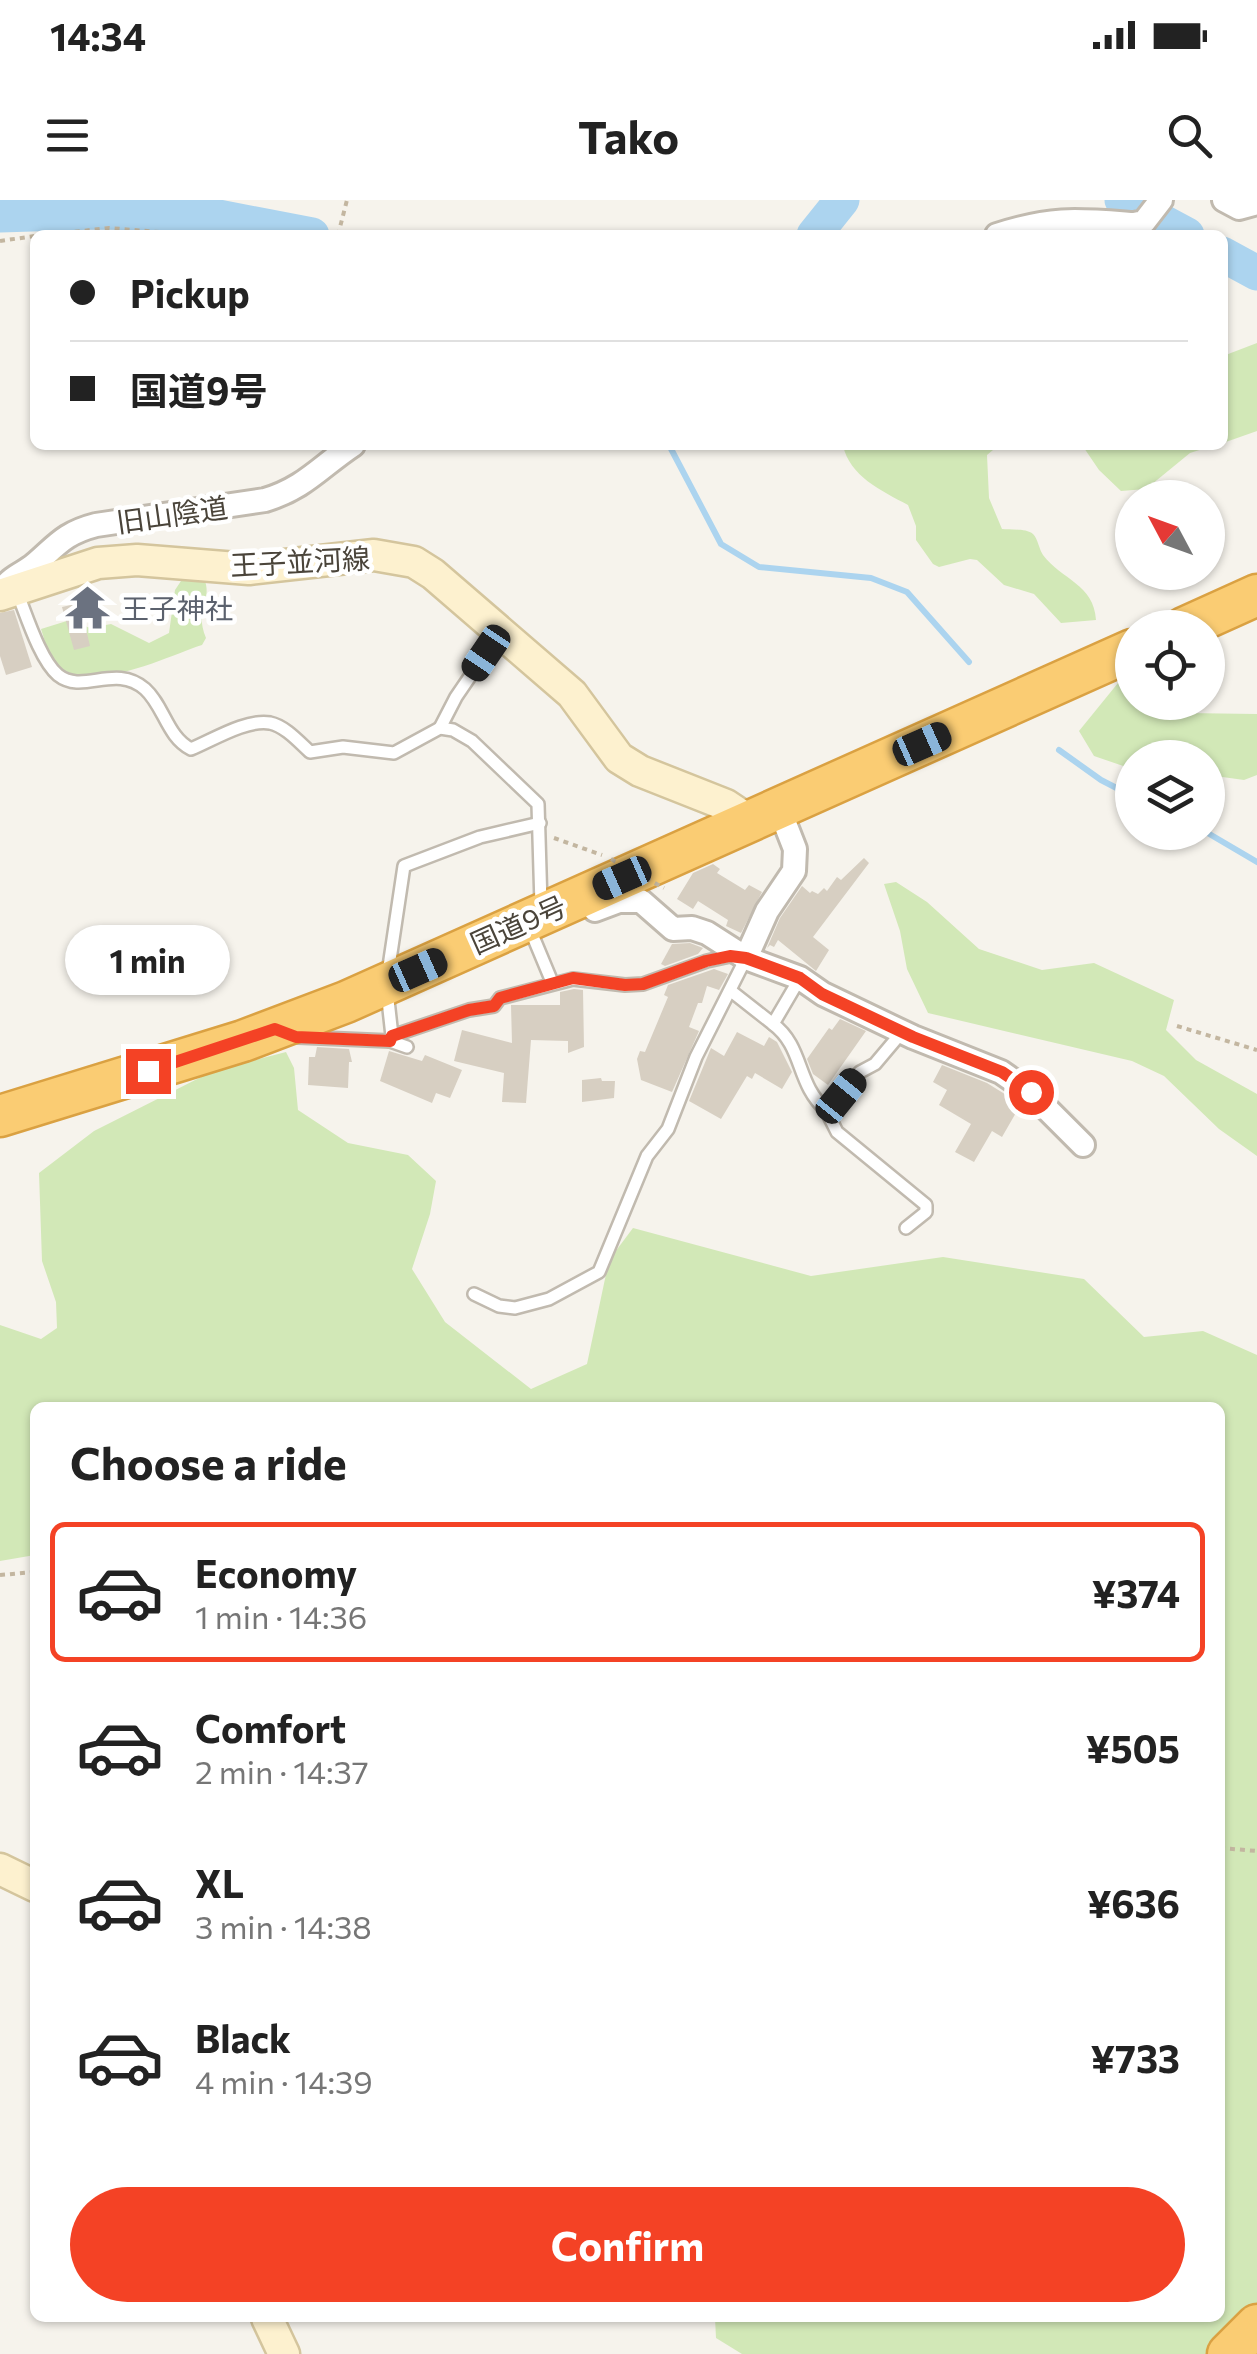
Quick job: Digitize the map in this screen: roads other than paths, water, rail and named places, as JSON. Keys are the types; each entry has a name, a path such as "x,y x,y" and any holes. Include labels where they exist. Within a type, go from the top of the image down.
{"highway":[{"path":"1224,610 1257,595"},
{"name":"国道9号","path":"0,1116 275,1029 387,984 1115,658"},
{"path":"1228,2354 1257,2325"}],"main road":[{"name":"王子並河線","path":"6,594 98,563 137,560 248,569 374,554 414,562 501,630 572,694 607,745 631,767 726,805 764,814"},
{"path":"0,1868 30,1883"},
{"path":"270,2322 284,2354"}],"street":[{"path":"1012,230 1039,221 1067,219 1144,222 1161,200"},
{"path":"1224,200 1239,208 1257,202"},
{"name":"旧山陰道","path":"6,594 6,583 33,567 74,531 266,500 292,492 347,450"},
{"path":"746,958 767,910 794,871 796,849 764,814"},
{"path":"550,910 578,916 618,901 641,901 672,929 692,928 706,933 746,958 800,978 822,994 902,1032 1002,1072 1031,1092 1082,1145"}],"lane":[{"path":"6,594 59,676 73,682 128,678 154,698 173,733 182,744 192,748 251,724 269,723 310,752 343,746 394,753 440,728 501,630"},
{"path":"440,728 453,730 472,741 538,804 550,910 532,934 552,982"},
{"path":"391,1038 387,984 404,866 480,837 540,823"},
{"path":"275,1029 296,1037 391,1038 469,1010 494,1006 500,998 552,982 573,978 643,984 706,961 730,956 746,958 696,1057 668,1129 647,1156 599,1272 549,1299 515,1308 474,1294"},
{"path":"772,1024 800,978"},
{"path":"731,991 788,1036 809,1094 826,1110 837,1132 926,1205 926,1212 906,1228"},
{"path":"826,1110 902,1032"},
{"path":"391,1038 407,1047"}],"waterway":[{"path":"818,230 842,200"},
{"path":"1122,200 1178,230"},
{"path":"0,215 203,214 286,230"},
{"path":"1228,257 1257,273"},
{"path":"672,450 721,544 759,567 871,578 907,592 969,662"},
{"path":"1059,750 1115,787"},
{"path":"1225,843 1257,862"}],"place":[{"name":"王子神社","path":"88,608"}]}
